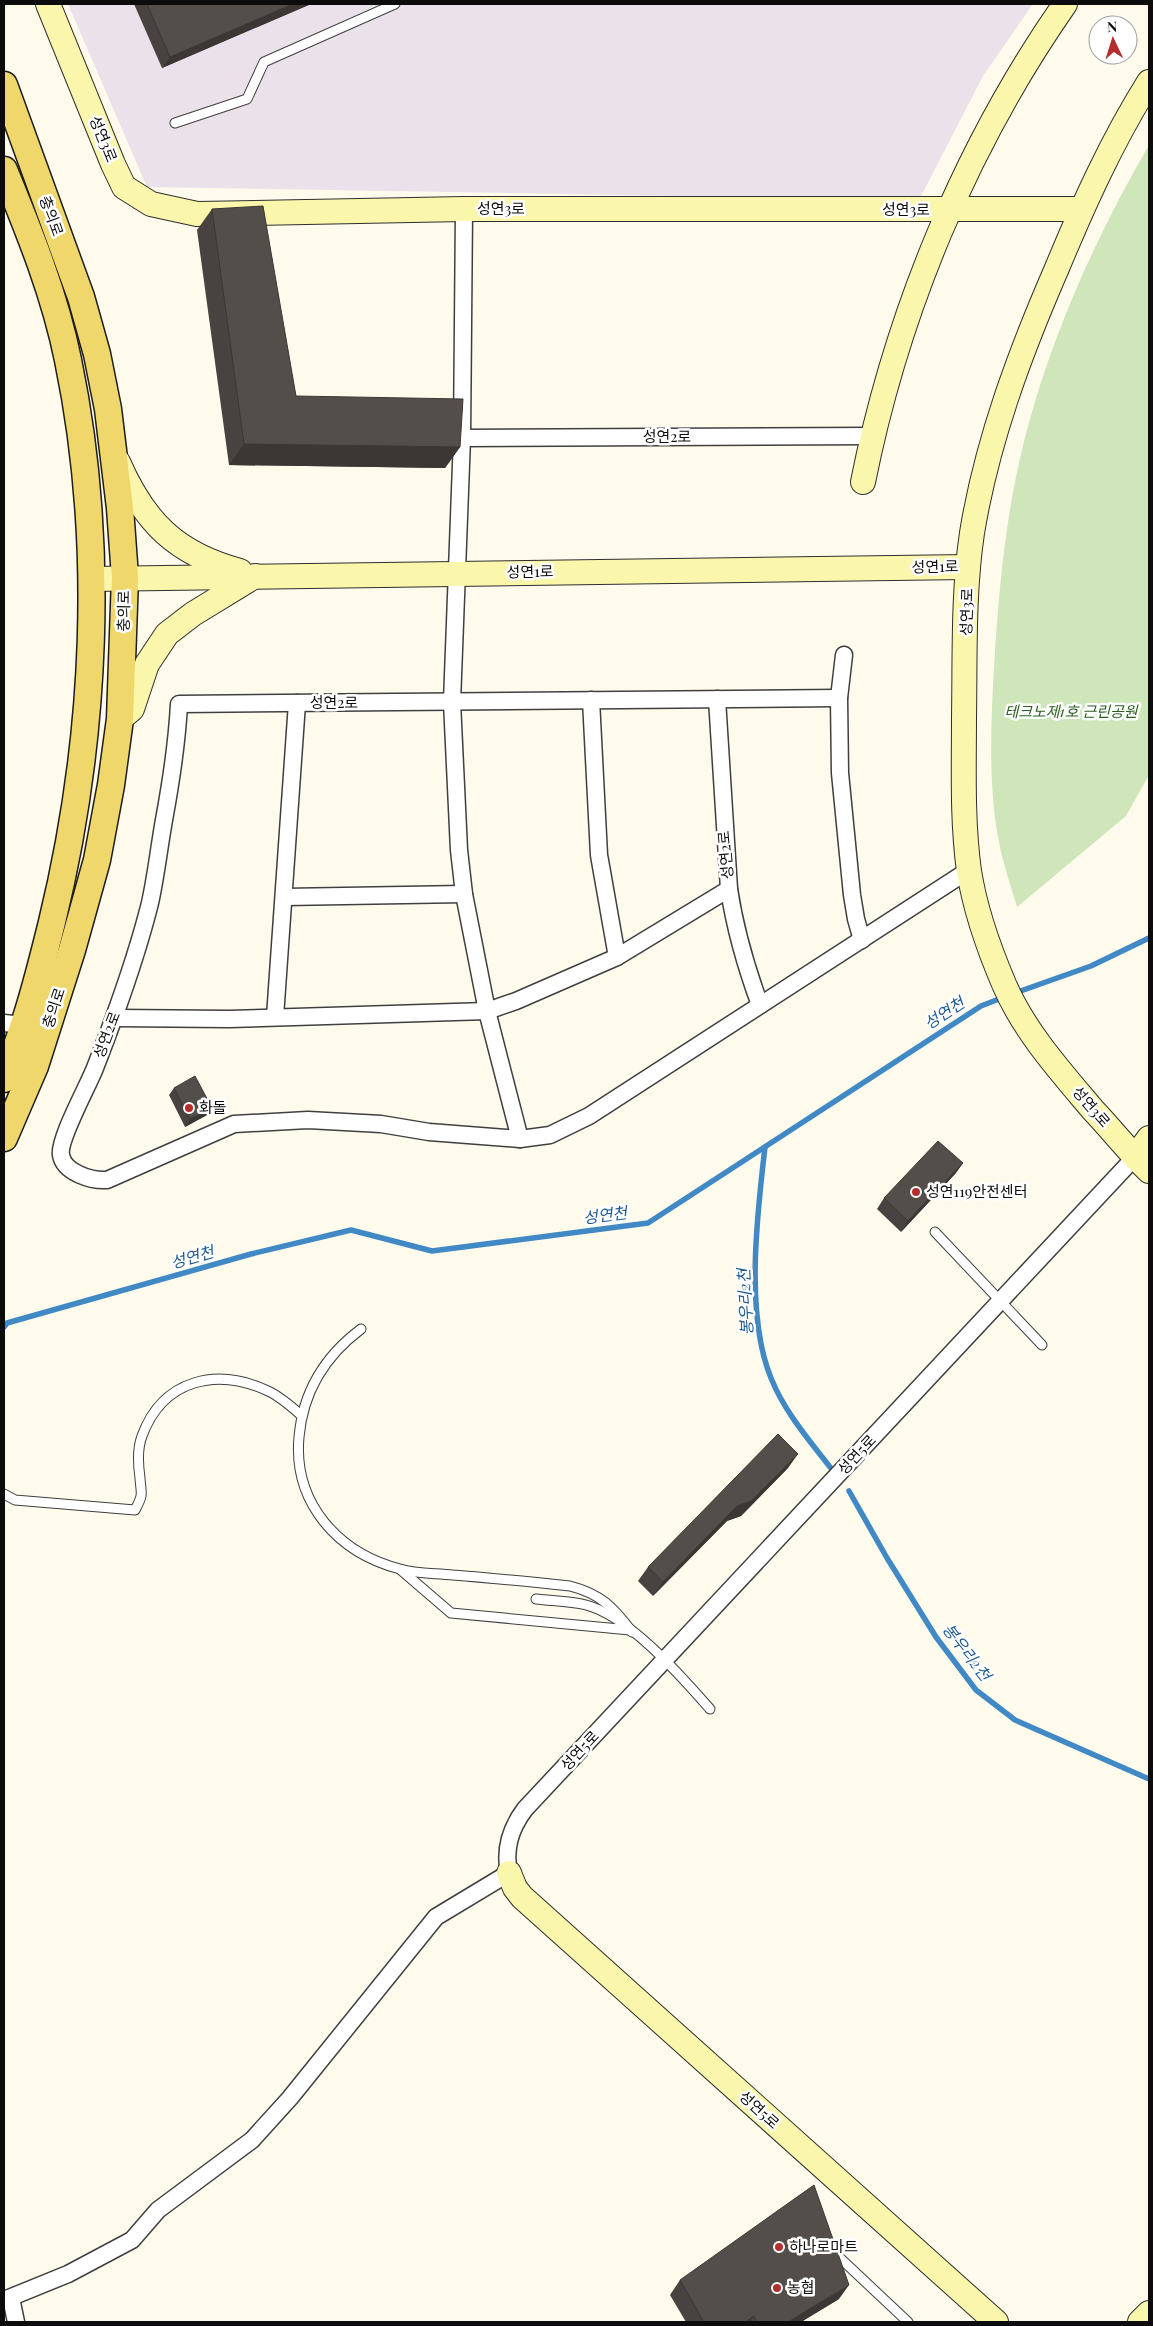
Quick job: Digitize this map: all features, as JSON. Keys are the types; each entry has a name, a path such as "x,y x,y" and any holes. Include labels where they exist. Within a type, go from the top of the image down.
{"main road":[{"name":"충의로","path":"4,85 81,297 99,364 108,409 120,508 125,577 120,719 98,860 35,1066 4,1138"},
{"name":"충의로","path":"4,170 49,291 68,357 78,412 91,579 89,672 78,791 71,835 39,977 13,1024 4,1079"},
{"path":"89,672 123,673"}],"street":[{"name":"성연3로","path":"48,4 124,187 151,204 197,214 464,209 1082,210"},
{"path":"863,482 872,436 902,334 949,210 974,156 1034,48 1065,4"},
{"name":"성연3로","path":"1142,1164 1048,1055 1012,1002 988,942 969,870 964,768 968,567 978,502 1004,406 1026,339 1116,136 1149,82"},
{"path":"464,209 462,438 452,702 459,850 464,894 486,1011 520,1139"},
{"name":"성연2로","path":"462,438 872,436"},
{"path":"113,453 135,498 161,530 200,556 256,576"},
{"name":"성연1로","path":"91,579 125,577 968,567"},
{"path":"120,719 132,709 147,664 167,634 193,614 256,576"},
{"path":"844,655 839,698 840,773 856,919 862,940"},
{"name":"성연2로","path":"839,698 179,704 172,778 150,902 114,1018 60,1148 60,1155 66,1166 86,1178 100,1181 118,1176 234,1124 308,1120 381,1124 429,1132 520,1139 550,1135 570,1127 969,870"},
{"path":"591,700 600,855 617,957"},
{"name":"성연2로","path":"717,700 729,889 733,916 747,969 760,1006"},
{"path":"275,1017 297,703"},
{"path":"114,1018 275,1017 486,1011 516,1001 617,957 729,889"},
{"path":"284,897 464,894"},
{"path":"1142,1164 1149,1138"},
{"name":"성연5로","path":"990,2321 522,1897 515,1888 510,1873 507,1854 508,1842 516,1820 665,1659 1000,1302 1142,1164"},
{"path":"16,2322 7,2299 68,2274 132,2240 158,2210 252,2140 290,2098 436,1917 510,1873"},
{"path":"1140,2322 1149,2313"}],"lane":[{"path":"175,123 247,99 264,62 395,4"},
{"path":"935,1232 1042,1345"},
{"path":"361,1329 343,1342 314,1379 302,1416 298,1446 299,1466 303,1486 322,1520 335,1534 368,1557 401,1570 579,1588 604,1599 631,1631"},
{"path":"4,1494 16,1500 135,1510 142,1495 138,1463 139,1447 146,1428 170,1395 182,1386 197,1381 227,1379 256,1386 279,1397 302,1416"},
{"path":"401,1570 452,1613 631,1631"},
{"path":"536,1599 586,1605 618,1620 665,1659 710,1710"},
{"path":"840,2258 908,2322"}],"shaded area":[{"path":"68,4 1033,4 983,76 919,200 147,187"}],"green space":[{"name":"테크노제1호 근린공원","path":"1149,145 1149,775 1126,816 1017,907 999,842 993,800 991,755 996,636 1005,542 1015,480 1030,419 1066,313 1096,244"}],"building":[{"path":"147,4 293,4 170,57"},
{"path":"263,206 296,396 463,399 460,447 244,444 212,209"},
{"path":"195,1076 212,1108 190,1119 174,1088"},
{"name":"성연119안전센터","path":"938,1141 963,1163 908,1221 884,1198"},
{"path":"778,1434 798,1454 751,1501 737,1506 663,1582 648,1567"},
{"name":"하나로마트","path":"814,2185 849,2285 788,2322 757,2322 754,2316 745,2322 704,2322 680,2280"}],"waterway":[{"name":"성연천","path":"1015,993 1091,966 1149,938"},
{"name":"성연천","path":"4,1327 7,1323 251,1254 351,1230 432,1251 648,1223 981,1006 1004,997"},
{"name":"봉우리2천","path":"765,1147 755,1264 758,1325 763,1353 771,1378 783,1402 830,1467"},
{"name":"봉우리2천","path":"849,1491 887,1558 936,1637 976,1690 1015,1720 1149,1779"}],"place":[{"name":"화돌","path":"189,1108"},
{"name":"성연119안전센터","path":"916,1192"},
{"name":"하나로마트","path":"779,2247"},
{"name":"농협","path":"777,2288"}]}
